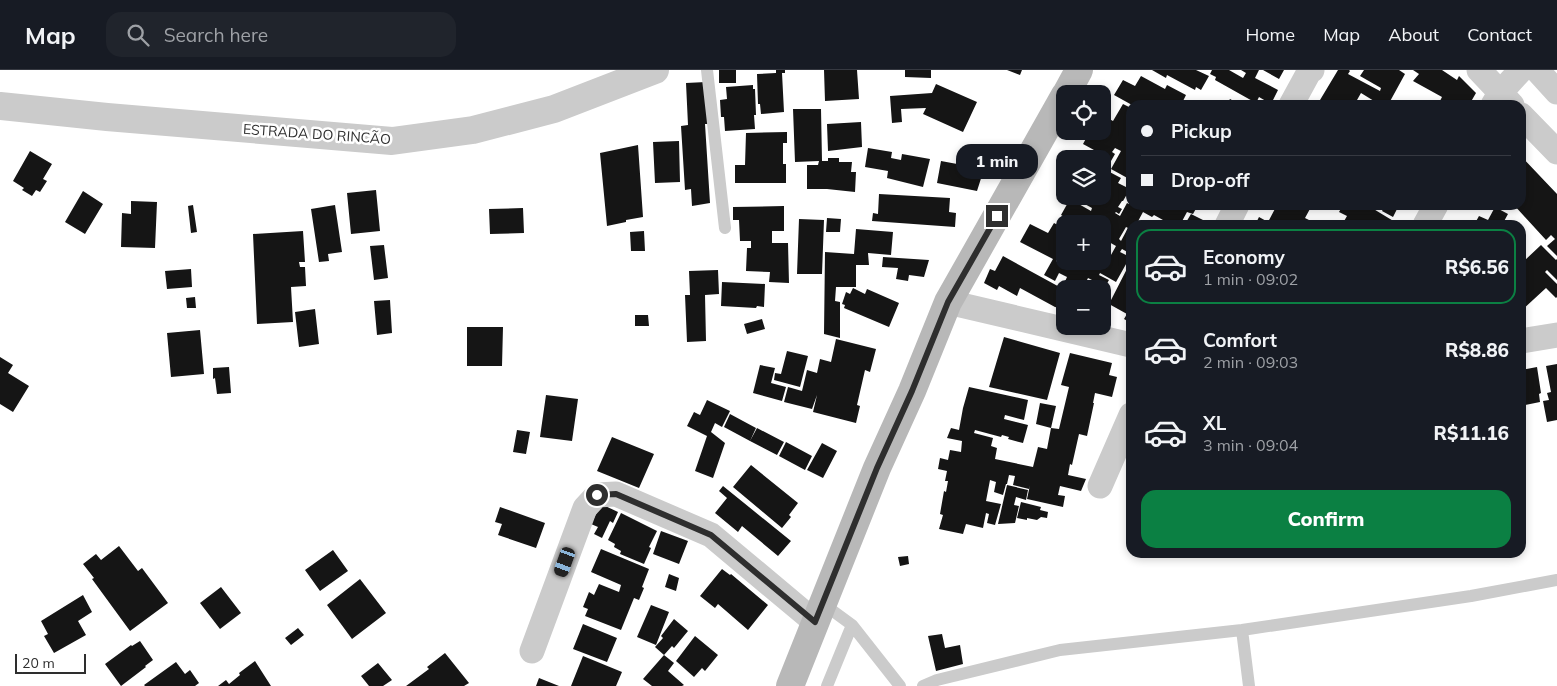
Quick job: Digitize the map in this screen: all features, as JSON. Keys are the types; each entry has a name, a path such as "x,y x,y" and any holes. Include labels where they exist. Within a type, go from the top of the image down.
{"main road":[{"path":"1070,85 1079,70"},
{"path":"790,686 877,468 912,391 948,302 1056,110"}],"street":[{"name":"ESTRADA DO RINCÃO","path":"0,106 392,141 473,130 554,109 655,70"},
{"path":"1479,70 1501,100"},
{"path":"1503,100 1521,70"},
{"path":"1537,70 1557,92"},
{"path":"1294,100 1310,71"},
{"path":"1526,120 1557,152"},
{"path":"948,302 1126,344"},
{"path":"1526,340 1557,335"},
{"path":"1100,486 1126,426"},
{"path":"532,651 585,508 597,495 616,494 711,535 818,612"}],"lane":[{"path":"707,70 724,228"},
{"path":"923,686 938,680 1060,650 1242,630 1472,596 1557,580"},
{"path":"818,612 852,625 900,686"},
{"path":"827,686 852,625"},
{"path":"1242,630 1249,686"}],"building":[{"path":"719,70 736,70 736,83 719,83"},
{"path":"776,70 785,70 785,73 782,73 784,112 761,114 760,104 758,104 757,74 776,73"},
{"path":"824,70 857,70 859,99 825,101"},
{"path":"905,70 931,70 931,78 905,77"},
{"path":"1007,70 1022,70 1020,75"},
{"path":"1152,70 1196,70 1209,76 1201,90 1196,87 1195,90 1167,75 1166,78"},
{"path":"1212,70 1229,70 1243,78 1246,73 1241,70 1259,70 1255,78 1278,90 1273,100 1264,100 1259,97 1258,100 1251,100 1215,80 1216,77 1210,74"},
{"path":"1263,70 1284,70 1279,79"},
{"path":"1338,70 1349,70 1348,74 1380,91 1381,88 1360,76 1364,70 1399,70 1405,74 1391,100 1372,100 1361,93 1357,100 1320,100"},
{"path":"1413,70 1442,70 1457,80 1459,76 1476,93 1472,100 1440,100 1442,97 1413,81 1419,74"},
{"path":"1141,76 1165,89 1167,85 1186,95 1184,100 1126,100 1126,102 1114,95 1123,80 1135,86"},
{"path":"706,82 708,124 705,124 710,203 692,206 691,189 685,190 681,126 688,125 686,83"},
{"path":"936,84 977,102 963,132 923,114 926,108 901,109 902,122 892,123 890,96 932,93"},
{"path":"753,85 753,89 755,89 755,129 725,131 724,117 721,117 720,100 727,99 726,87"},
{"path":"1123,104 1126,106 1126,177 1111,169 1121,151 1115,148 1112,152 1115,154 1111,161 1111,150 1094,150 1083,144 1085,140 1111,140 1111,120 1113,121"},
{"path":"793,109 821,109 822,161 828,161 828,158 839,158 839,162 852,162 851,172 856,172 855,192 807,189 807,165 818,165 819,161 795,162"},
{"path":"861,122 862,147 828,151 827,124"},
{"path":"787,132 787,143 783,143 783,164 786,164 786,183 735,183 735,165 745,165 746,133"},
{"path":"679,141 680,182 655,183 653,142"},
{"path":"638,145 643,217 607,226 600,153"},
{"path":"868,148 892,152 891,158 901,160 902,154 930,159 923,187 887,178 888,171 865,167"},
{"path":"30,151 52,164 43,179 47,181 40,192 36,190 32,196 13,181"},
{"path":"941,161 984,169 977,191 937,183"},
{"path":"1526,161 1557,194 1557,256 1547,246 1555,239 1551,235 1546,240 1519,210 1526,210"},
{"path":"1111,173 1121,178 1118,183 1126,187 1126,196 1118,207 1122,209 1119,214 1115,213 1120,216 1126,205 1126,210 1195,210 1193,214 1187,212 1183,220 1163,220 1143,212 1139,220 1126,220 1126,227 1119,239 1121,241 1126,232 1126,251 1122,249 1120,252 1126,255 1126,264 1116,282 1100,273 1099,275 1109,280 1092,280 1088,278 1087,280 1066,280 1067,277 1059,273 1055,281 1044,275 1053,259 1020,242 1030,224 1048,233 1054,223 1056,224 1056,270 1111,270 1111,255 1116,246 1111,243 1111,215 1061,215 1067,205 1080,205 1091,211 1092,208 1086,205 1111,205"},
{"path":"376,190 380,231 351,234 347,193"},
{"path":"83,191 103,204 85,234 65,222"},
{"path":"879,194 950,198 949,212 956,213 955,227 872,221 873,213 878,214"},
{"path":"131,201 157,202 155,248 121,247 122,213 131,214"},
{"path":"193,205 197,232 191,233 188,206"},
{"path":"335,205 342,252 328,254 329,261 319,262 311,209"},
{"path":"784,206 784,231 772,231 772,243 788,243 789,283 769,282 770,272 746,271 747,248 751,248 751,241 740,241 739,220 733,220 733,207"},
{"path":"523,208 524,233 490,234 489,209"},
{"path":"1274,210 1309,210 1305,218 1309,220 1269,220"},
{"path":"1340,210 1375,210 1392,220 1345,220 1347,216 1339,212"},
{"path":"1382,210 1396,210 1393,217"},
{"path":"1493,210 1501,210 1508,214 1505,220 1488,220"},
{"path":"1191,214 1203,220 1187,220"},
{"path":"1479,216 1488,220 1477,220"},
{"path":"827,218 841,219 840,232 826,232"},
{"path":"799,219 824,220 822,274 797,274"},
{"path":"856,229 893,232 891,255 868,253 869,265 856,265 856,287 836,287 835,301 840,302 840,338 824,334 825,252 854,254"},
{"path":"303,231 305,262 299,262 300,267 305,267 306,286 291,287 293,322 257,324 253,234"},
{"path":"644,231 645,251 631,251 630,232"},
{"path":"384,245 388,278 374,280 370,246"},
{"path":"1541,245 1557,259 1557,280 1547,270 1545,272 1557,284 1556,298 1546,288 1526,306 1526,259"},
{"path":"1003,256 1056,285 1056,307 1020,288 1017,296 999,286 997,290 984,283 990,269 995,271"},
{"path":"883,257 929,260 924,277 909,275 908,281 896,279 898,268 882,267"},
{"path":"191,269 192,287 167,289 165,271"},
{"path":"718,270 719,294 705,295 706,341 687,342 685,295 690,295 689,271"},
{"path":"1126,271 1126,313 1111,305 1111,300"},
{"path":"722,282 765,284 764,307 721,306"},
{"path":"853,288 865,294 867,289 899,303 889,327 844,308 845,305 842,304 846,292 850,294"},
{"path":"195,297 196,308 187,308 186,298"},
{"path":"390,300 392,333 377,335 374,301"},
{"path":"315,309 319,344 299,347 295,312"},
{"path":"635,315 648,315 649,326 635,326"},
{"path":"762,319 765,329 747,334 744,324"},
{"path":"467,327 503,327 502,366 467,366"},
{"path":"200,330 204,374 171,377 167,333"},
{"path":"1004,337 1060,353 1047,400 989,387"},
{"path":"836,339 876,349 870,372 865,370 857,405 860,406 856,423 813,412 817,395 812,409 784,402 788,387 802,391 807,370 817,373 820,359 831,362"},
{"path":"787,351 808,356 800,387 774,380 775,373 781,374"},
{"path":"1070,353 1112,363 1109,375 1117,377 1112,397 1095,393 1087,436 1079,434 1068,475 1086,479 1081,491 1060,486 1058,495 1065,496 1063,507 1027,499 1030,485 1029,489 1013,485 1015,476 1009,475 1003,495 994,492 996,482 990,480 986,501 1001,504 995,525 987,523 989,514 986,513 983,528 966,524 963,534 939,529 943,515 940,514 944,491 946,492 948,481 945,481 947,471 938,469 940,458 948,460 950,450 961,452 962,441 947,438 951,428 959,430 969,387 1028,400 1024,420 1005,415 1004,419 1028,425 1023,443 1008,439 1009,437 1002,435 1001,437 975,430 974,433 993,438 991,446 997,448 995,459 1033,467 1038,447 1047,449 1051,428 1059,429 1069,387 1061,385"},
{"path":"0,357 13,365 8,373 29,386 13,412 0,404"},
{"path":"1557,364 1557,420 1547,422 1543,401 1549,400 1547,393 1551,392 1546,366"},
{"path":"760,365 775,368 771,383 786,387 782,401 753,393"},
{"path":"229,367 231,393 217,394 215,378 213,379 213,368"},
{"path":"1537,367 1541,393 1539,394 1540,402 1526,405 1526,369"},
{"path":"546,395 578,399 572,441 540,437"},
{"path":"707,400 730,411 722,427 715,423 711,432 725,443 713,478 695,471 707,436 687,426 694,412 700,415"},
{"path":"1040,403 1056,406 1051,428 1036,424"},
{"path":"730,414 756,428 750,441 724,427"},
{"path":"757,428 784,442 777,455 750,441"},
{"path":"517,430 530,432 526,454 513,452"},
{"path":"612,437 654,454 639,488 597,471"},
{"path":"786,442 812,456 805,470 779,456"},
{"path":"822,443 837,451 823,478 807,470"},
{"path":"751,465 798,503 789,515 791,517 782,528 733,487"},
{"path":"1007,485 1028,490 1026,500 1016,497 1014,505 1019,506 1015,523 998,524"},
{"path":"723,486 791,541 778,556 742,526 738,532 715,513 727,498 719,491"},
{"path":"1021,502 1041,507 1040,510 1048,512 1047,518 1041,517 1037,520 1027,518 1027,520 1017,518"},
{"path":"601,504 618,512 613,523 610,521 602,538 594,534 598,527 591,524"},
{"path":"500,507 545,523 536,548 498,535 502,524 495,522"},
{"path":"621,513 657,531 649,547 651,548 644,564 620,554 621,551 614,547 615,544 608,540"},
{"path":"661,531 688,541 679,564 653,554"},
{"path":"119,546 138,571 142,568 168,603 130,631 83,564 96,554 101,560"},
{"path":"601,549 649,569 639,600 634,598 621,630 585,616 588,609 583,607 589,592 594,595 599,584 619,592 621,585 591,572"},
{"path":"333,550 348,571 320,591 305,570"},
{"path":"908,556 909,564 900,566 898,557"},
{"path":"722,569 731,574 768,605 748,630 718,604 715,608 700,596"},
{"path":"669,574 679,578 676,591 665,587"},
{"path":"360,579 386,613 352,639 327,605"},
{"path":"221,587 241,613 220,629 200,603"},
{"path":"83,595 92,612 78,621 86,635 54,653 44,636 48,634 41,621"},
{"path":"651,605 669,612 656,645 637,637"},
{"path":"674,619 688,631 674,648 672,646 664,655 655,647 663,638 661,636"},
{"path":"583,624 617,638 607,662 573,649"},
{"path":"298,628 304,635 291,645 285,638"},
{"path":"942,634 945,648 960,645 963,664 936,671 928,636"},
{"path":"695,636 718,655 705,671 702,668 694,677 676,661"},
{"path":"140,641 153,660 121,686 105,664 131,645"},
{"path":"445,653 469,683 464,686 406,686 429,669 427,667"},
{"path":"664,655 674,663 668,671 684,685 652,686 643,679"},
{"path":"583,656 622,672 616,686 571,686"},
{"path":"255,661 271,686 218,686 226,680 229,684 240,675 239,673"},
{"path":"176,662 185,674 190,670 199,683 195,686 144,685"},
{"path":"378,663 392,680 383,686 369,686 361,676"},
{"path":"539,678 559,686 536,686"}],"route":[{"path":"597,495 616,494 711,535 815,622 877,468 912,391 948,302 997,216"}]}
